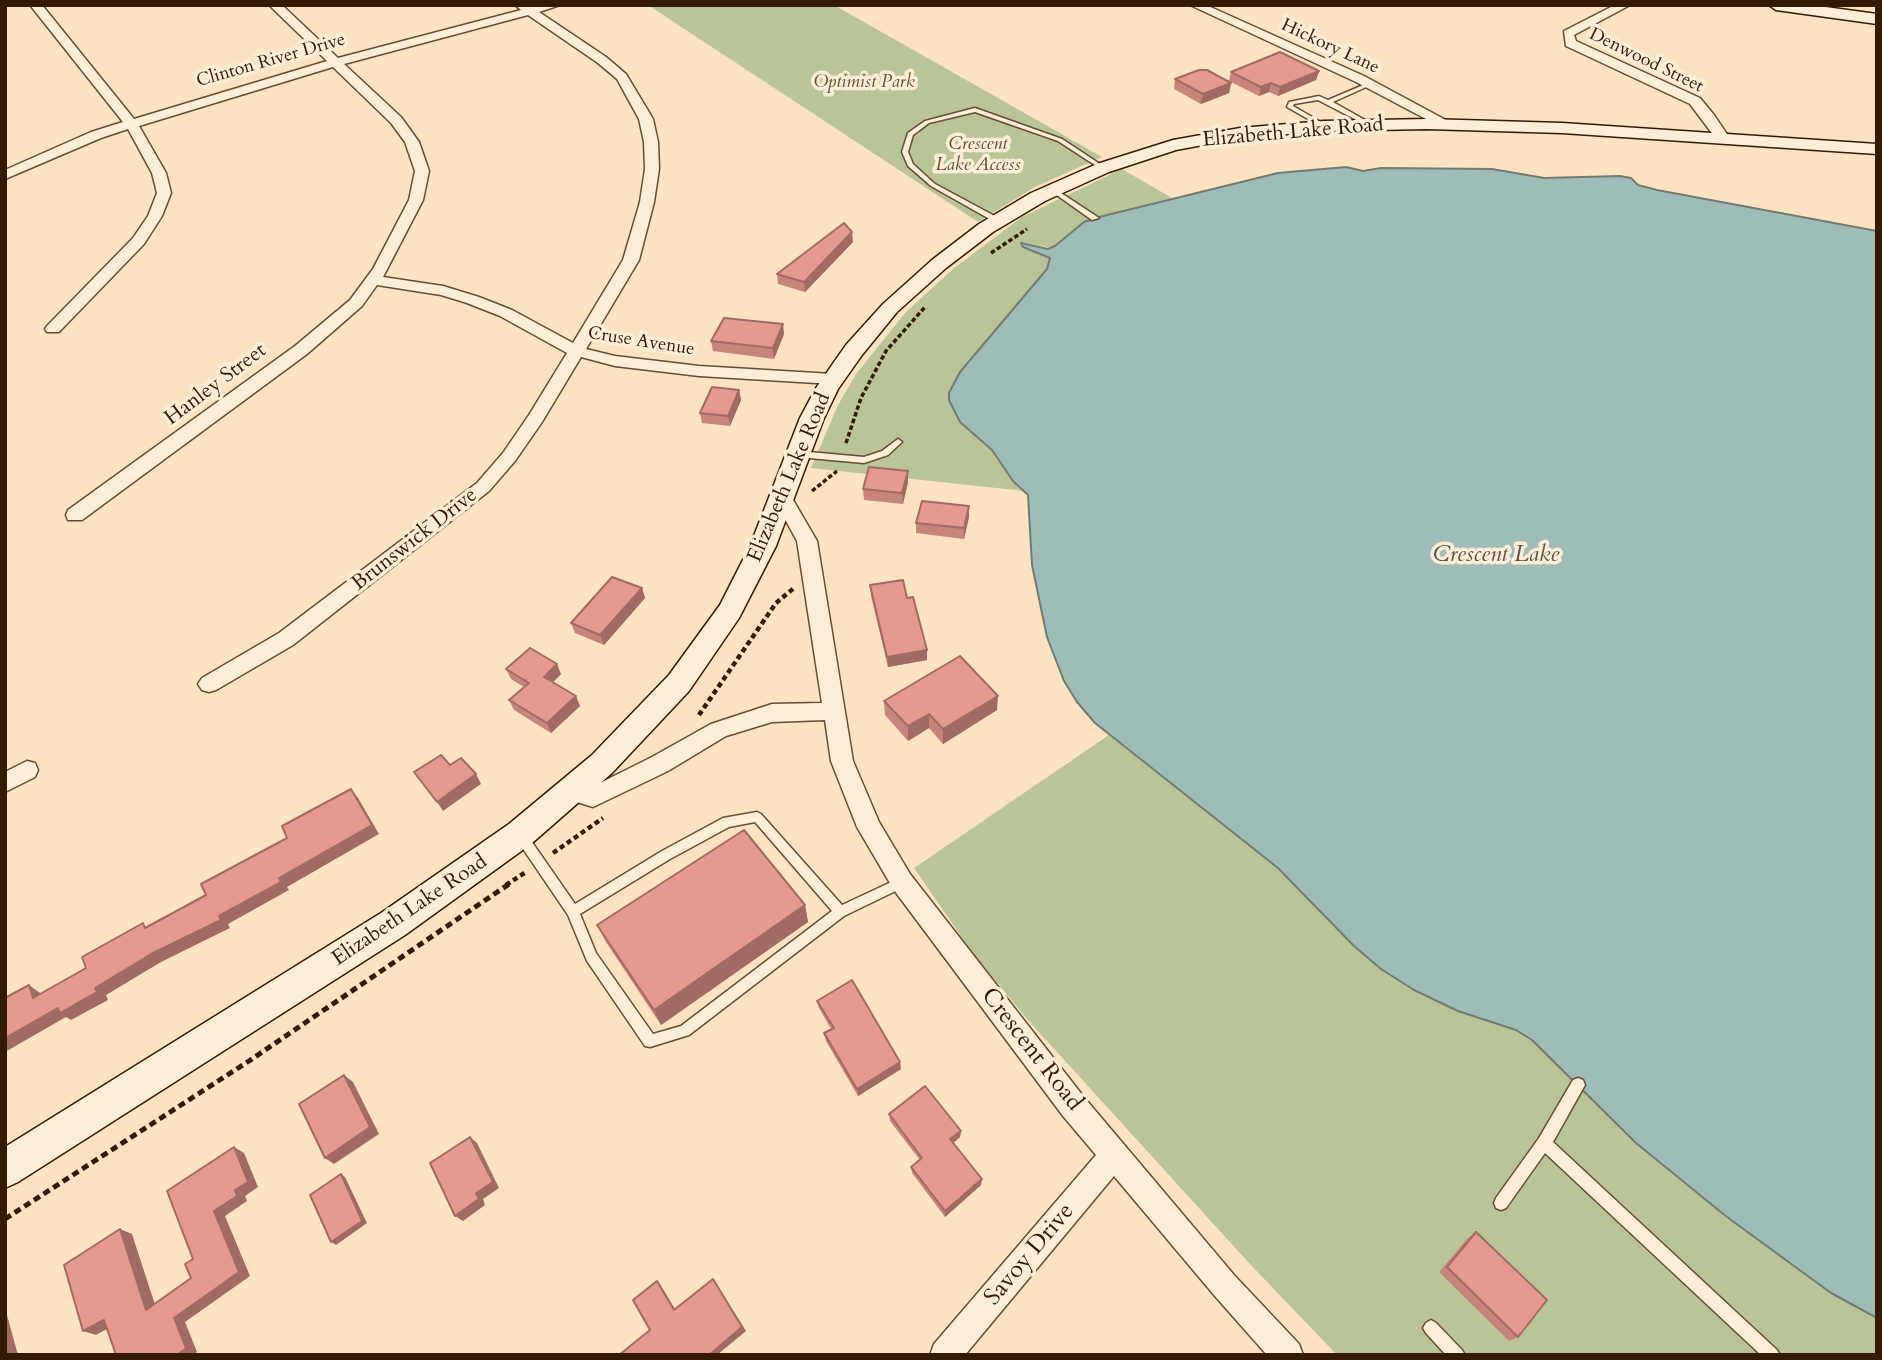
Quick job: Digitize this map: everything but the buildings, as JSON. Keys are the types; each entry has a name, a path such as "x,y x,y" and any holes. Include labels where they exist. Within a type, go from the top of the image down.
{"street":[{"path":"36,5 149,150 164,193 155,216 139,241 53,329"},
{"name":"Hanley Street","path":"75,515 302,350 356,303 372,281 416,200 422,171 412,142 396,120 275,5"},
{"name":"Clinton River Drive","path":"5,175 96,135 130,124 525,8 554,5"},
{"name":"Hickory Lane","path":"1196,5 1370,84 1448,124"},
{"name":"Denwood Street","path":"1625,5 1568,34 1570,43 1695,101 1708,115 1721,137"},
{"path":"1776,5 1877,19"},
{"name":"Brunswick Drive","path":"209,684 286,639 483,487 509,457 536,418 631,260 647,202 652,169 651,142 646,119 637,99 622,77 602,60 525,8"},
{"name":"Elizabeth Lake Road","path":"5,1169 348,953 454,882 520,834 572,791 646,720 706,647 737,599 755,564 812,418 833,379 866,335 904,296 952,254 998,220 1053,190 1147,152 1326,114 1370,125 1448,124 1721,137 1877,149"},
{"name":"Cruse Avenue","path":"372,281 443,291 473,300 506,313 576,351 615,361 699,371 833,379"},
{"name":"Crescent Road","path":"782,497 807,541 842,761 869,827 902,882 1073,1107 1224,1285 1288,1355"},
{"path":"572,791 593,797 660,764 719,730 772,713 834,711"},
{"path":"5,783 27,770"},
{"name":"Savoy Drive","path":"945,1355 1114,1156"}],"lane":[{"path":"1326,114 1320,98 1291,103 1290,107 1326,114 1370,84"},
{"path":"998,220 933,185 911,165 905,152 910,134 927,122 975,110 1060,140 1103,168"},
{"path":"1053,190 1095,218"},
{"path":"798,454 874,458 898,442"},
{"path":"573,912 666,855 727,822 757,817 840,912"},
{"path":"520,834 573,912 591,957 650,1041 684,1031 840,912 902,882"},
{"path":"1501,1203 1544,1143 1578,1085"},
{"path":"1544,1143 1772,1355"},
{"path":"1431,1328 1457,1355"}],"path":[{"path":"984,257 1028,229"},
{"path":"798,524 814,487 834,476 861,398 886,351 928,304"}],"green space":[{"path":"648,5 834,5 1102,157 1035,187 978,222"},
{"path":"1122,169 1172,198 1095,218 1052,248 1025,243 1023,247 1050,258 1047,269 995,330 949,393 949,400 968,429 992,450 1024,491 811,468 838,405 856,374 906,312 953,269 1022,217"},
{"path":"1109,735 1278,868 1354,946 1381,969 1414,990 1458,1011 1516,1030 1532,1040 1636,1143 1727,1217 1831,1293 1877,1318 1877,1355 1337,1355 1248,1262 1027,1019 972,952 914,868"}],"water":[{"name":"Crescent Lake","path":"1346,167 1363,171 1381,168 1492,169 1544,178 1620,176 1657,190 1877,231 1877,1318 1831,1293 1727,1217 1636,1143 1532,1040 1516,1030 1458,1011 1414,990 1381,969 1354,946 1278,868 1095,723 1064,681 1047,637 1032,565 1028,495 1013,481 992,450 960,422 949,400 949,393 960,372 1047,269 1050,258 1023,247 1021,243 1048,249 1084,222 1095,218 1278,173"}],"park label":[{"name":"Optimist Park","path":"864,83"},
{"name":"Crescent Lake Access","path":"978,155"}]}
